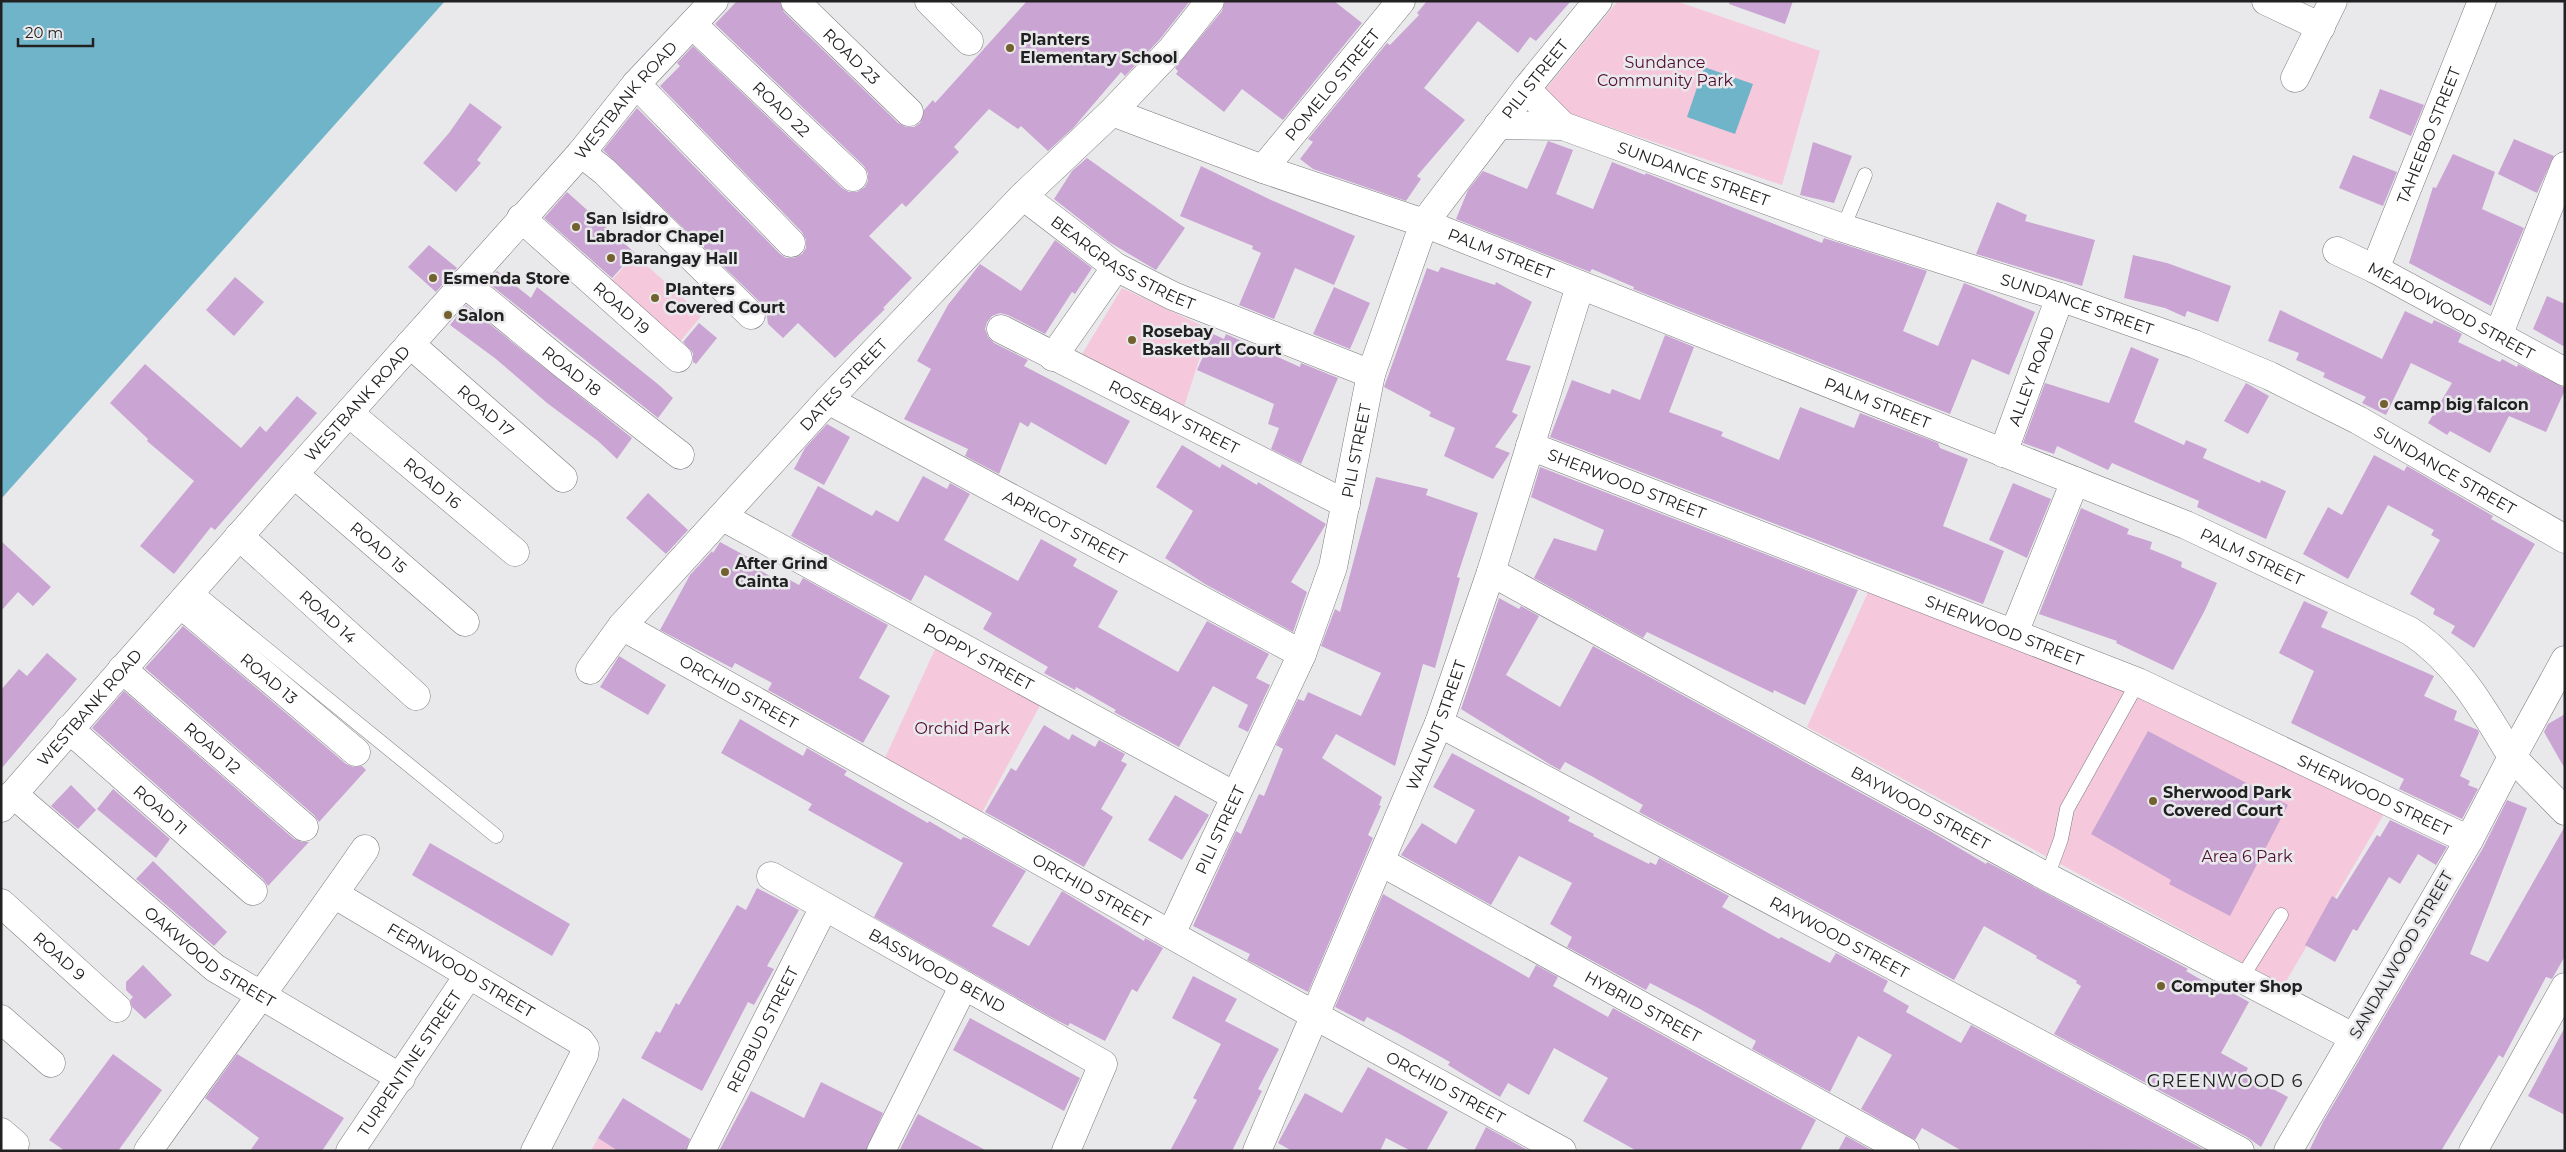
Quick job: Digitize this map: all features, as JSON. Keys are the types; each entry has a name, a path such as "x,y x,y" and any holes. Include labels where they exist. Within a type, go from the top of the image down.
{"street":[{"name":"WESTBANK ROAD","path":"7,801 122,669 187,598 239,536 581,153 636,84 701,33 714,1"},
{"name":"ROAD 23","path":"795,1 909,112"},
{"path":"929,1 969,41"},
{"name":"DATES STREET","path":"590,670 622,626 828,400 1023,196 1112,112 1172,49 1210,1"},
{"name":"POMELO STREET","path":"1263,169 1401,1"},
{"name":"PILI STREET","path":"1171,934 1302,654 1333,567 1371,374 1424,223 1526,89 1598,1"},
{"path":"2266,1 2321,27"},
{"path":"2295,78 2333,1"},
{"name":"TAHEEBO STREET","path":"2375,269 2482,1"},
{"name":"ROAD 22","path":"701,33 853,177"},
{"path":"636,84 791,243"},
{"path":"1526,89 1563,126"},
{"name":"PALM STREET","path":"1112,112 1263,169 1424,223 2186,525 2410,631 2432,646 2474,694 2512,757 2565,811"},
{"path":"1498,125 1563,126"},
{"name":"SUNDANCE STREET","path":"1563,126 1843,228 2060,297 2194,344 2270,376 2358,420 2565,539"},
{"path":"581,153 604,171 751,315"},
{"path":"2498,336 2565,166"},
{"name":"BEARGRASS STREET","path":"1023,196 1116,268 1173,296 1371,374"},
{"name":"ROAD 19","path":"521,218 678,358"},
{"name":"MEADOWOOD STREET","path":"2337,251 2375,269 2565,372"},
{"path":"1054,357 1116,268"},
{"name":"ROAD 18","path":"464,283 557,359 680,455"},
{"name":"WALNUT STREET","path":"1256,1151 1439,723 1491,572 1580,286"},
{"name":"ALLEY ROAD","path":"2003,453 2060,297"},
{"name":"ROSEBAY STREET","path":"1001,329 1346,504"},
{"name":"ROAD 17","path":"410,344 562,478"},
{"name":"APRICOT STREET","path":"828,400 1302,654"},
{"name":"ROAD 16","path":"349,413 515,552"},
{"name":"SHERWOOD STREET","path":"1530,446 2138,682 2468,840"},
{"name":"ROAD 15","path":"294,474 465,622"},
{"path":"2014,633 2075,481"},
{"name":"POPPY STREET","path":"723,517 1235,796"},
{"name":"ROAD 14","path":"239,536 416,696"},
{"name":"BAYWOOD STREET","path":"1491,572 2047,877 2353,1037"},
{"name":"ROAD 13","path":"187,598 194,614 356,752"},
{"name":"ORCHID STREET","path":"622,626 1314,1015 1562,1151"},
{"name":"SANDALWOOD STREET","path":"2288,1151 2468,840 2565,660"},
{"name":"ROAD 12","path":"122,669 304,827"},
{"name":"RAYWOOD STREET","path":"1439,723 2240,1151"},
{"name":"ROAD 11","path":"69,729 254,891"},
{"name":"OAKWOOD STREET","path":"7,801 36,814 215,968 401,1078"},
{"path":"148,1151 226,1042 262,996 365,850"},
{"name":"HYBRID STREET","path":"1381,862 1905,1151"},
{"name":"BASSWOOD BEND","path":"771,876 1103,1064 1066,1151"},
{"name":"FERNWOOD STREET","path":"334,894 468,976 580,1041 585,1048 584,1055 535,1151"},
{"name":"ROAD 9","path":"1,903 117,1008"},
{"name":"REDBUD STREET","path":"701,1151 824,907"},
{"name":"TURPENTINE STREET","path":"350,1151 468,976"},
{"path":"881,1151 964,985"},
{"path":"2472,1151 2565,987"},
{"path":"1,1019 52,1063"}],"lane":[{"path":"1843,228 1865,175"},
{"path":"187,598 496,836"},
{"path":"2047,877 2061,839 2067,809 2138,682"},
{"path":"2241,979 2281,915"}],"green space":[{"name":"Sundance Community Park","path":"1618,1 1676,1 1820,51 1782,185 1535,102"},
{"name":"Planters Covered Court","path":"635,255 702,315 678,344 610,282"},
{"path":"1122,288 1209,329 1181,416 1076,364"},
{"name":"Area 6 Park","path":"1869,590 2115,686 2384,814 2284,985 1807,727"},
{"name":"Orchid Park","path":"937,645 1043,700 978,820 884,760"},
{"path":"598,1138 618,1151 591,1151"}],"water":[{"path":"1,1 445,1 1,499"},
{"path":"1704,67 1753,84 1735,134 1687,117"}],"building":[{"path":"737,1 780,1 784,12 898,123 906,127 914,127 920,123 924,110 933,100 935,103 1027,1 1190,1 1160,39 1125,76 1121,72 1074,127 1048,151 1021,126 1018,129 989,109 954,147 959,152 906,207 902,203 869,236 912,278 883,308 885,309 835,358 798,323 783,338 768,324 766,310 762,304 603,150 637,108 780,254 786,258 794,258 802,254 806,248 806,240 802,232 660,86 680,66 677,63 693,46 842,188 849,192 857,192 865,187 868,181 868,173 864,166 715,24"},
{"path":"1225,1 1334,1 1362,23 1283,120 1242,89 1224,112 1176,74 1178,71 1175,68 1222,11"},
{"path":"1427,1 1571,1 1536,41 1530,37 1518,53 1478,21 1424,88 1465,120 1417,176 1421,179 1406,201 1313,169 1300,159 1313,142 1308,139 1387,43 1390,45 1419,15 1417,13"},
{"path":"1730,1 1793,1 1785,24 1729,4"},
{"path":"2380,89 2424,105 2411,136 2369,118"},
{"path":"470,103 502,127 477,160 481,163 456,192 423,163 449,133"},
{"path":"2514,139 2554,156 2537,193 2498,174"},
{"path":"1548,141 1573,150 1556,194 1593,209 1612,162 1645,175 1646,173 1822,243 1824,238 1927,271 1903,331 1938,346 1964,283 2035,312 2009,375 1972,359 1950,414 1633,289 1634,287 1592,269 1590,272 1456,219 1468,190 1483,171 1527,189"},
{"path":"1813,142 1852,156 1834,203 1800,195"},
{"path":"2453,154 2495,172 2482,209 2524,228 2491,306 2409,263 2433,187 2436,188"},
{"path":"2353,155 2397,172 2383,206 2339,188"},
{"path":"1087,158 1185,228 1156,270 1109,242 1054,199 1072,171"},
{"path":"1201,166 1271,200 1355,236 1334,285 1295,268 1274,319 1239,305 1261,253 1252,249 1253,246 1180,216"},
{"name":"San Isidro Labrador Chapel","path":"567,192 635,253 612,278 544,218"},
{"path":"1997,202 2027,215 2025,221 2095,240 2082,286 1976,254"},
{"path":"1055,240 1092,268 1075,294 1072,292 1045,334 1008,315 1000,313 992,316 987,322 985,329 988,337 994,343 1028,360 1024,366 1130,421 1106,465 1031,422 1028,427 1020,422 999,474 965,456 968,449 904,419 931,369 917,361 948,305 980,264 1021,291"},
{"name":"Esmenda Store","path":"429,245 457,268 436,292 408,267"},
{"path":"2133,255 2167,263 2231,286 2218,322 2187,311 2185,317 2165,308 2124,298"},
{"path":"1441,267 1495,285 1496,282 1532,302 1506,360 1531,366 1512,412 1518,415 1495,447 1510,453 1493,479 1444,456 1455,428 1429,416 1431,412 1384,387 1427,268 1438,272"},
{"path":"497,271 531,298 537,287 659,385 673,398 658,418 487,282"},
{"path":"235,277 264,302 234,336 206,310"},
{"path":"1334,287 1370,303 1350,349 1313,334"},
{"path":"2547,296 2565,304 2565,347 2533,329"},
{"path":"466,305 632,438 617,459 598,441 547,403 496,359 450,325"},
{"path":"2280,310 2382,359 2405,311 2432,324 2434,320 2451,328 2462,334 2458,342 2500,362 2502,359 2517,367 2518,364 2565,388 2565,390 2546,432 2509,416 2490,453 2450,431 2447,435 2428,423 2452,383 2411,363 2386,415 2362,403 2366,397 2323,377 2325,373 2296,360 2299,353 2268,341"},
{"path":"699,323 717,338 696,364 693,362 693,353 683,342"},
{"path":"1213,334 1224,339 1226,334 1300,367 1301,363 1338,378 1301,464 1271,449 1279,428 1268,424 1274,404 1197,370"},
{"path":"1665,335 1694,347 1669,412 1723,432 1721,436 1779,460 1800,407 1854,428 1860,413 1938,443 1940,448 1968,459 1943,526 2004,551 1983,604 1550,437 1572,380 1610,394 1612,389 1640,400"},
{"path":"2131,347 2159,359 2134,422 2184,445 2186,440 2207,449 2203,458 2260,483 2261,480 2286,491 2266,539 2197,507 2199,501 2112,463 2108,470 2057,446 2054,454 2023,443 2045,383 2109,403"},
{"path":"145,364 241,448 260,426 266,432 297,396 317,413 215,530 211,527 174,574 140,546 194,481 147,441 148,439 110,403"},
{"path":"2246,383 2269,396 2248,434 2224,421"},
{"path":"827,424 850,437 824,485 794,469 805,448"},
{"path":"1182,445 1220,468 1222,464 1257,485 1258,482 1326,524 1291,582 1307,592 1293,632 1205,584 1165,558 1193,511 1156,487"},
{"path":"2374,455 2404,471 2407,466 2493,516 2491,519 2535,544 2474,648 2451,633 2455,626 2433,614 2435,609 2410,594 2440,540 2431,535 2434,530 2388,505 2348,579 2303,554 2328,507 2342,515"},
{"path":"1540,467 1858,590 1805,705 1774,690 1773,693 1647,632 1643,638 1534,578 1554,538 1596,551 1604,530 1531,497"},
{"path":"923,476 947,489 950,483 970,494 944,540 1018,581 1041,539 1077,559 1073,566 1118,591 1098,627 1178,672 1207,621 1269,654 1256,678 1270,685 1248,732 1238,727 1248,705 1213,686 1179,747 1114,712 1116,710 1076,687 1075,690 1044,673 1048,667 983,629 992,613 925,575 911,601 791,536 818,486 872,516 876,510 898,522"},
{"path":"1376,477 1428,489 1426,495 1478,513 1457,577 1460,578 1435,668 1423,664 1395,766 1336,734 1322,758 1382,797 1379,805 1381,806 1368,835 1373,838 1308,992 1247,960 1250,954 1193,926 1236,831 1241,834 1259,794 1264,796 1283,749 1276,745 1298,699 1304,701 1308,692 1361,716 1381,673 1321,646 1335,609 1340,612"},
{"path":"2013,483 2051,499 2027,558 1989,540"},
{"path":"648,493 688,530 666,554 626,518"},
{"path":"2081,508 2129,529 2127,534 2152,542 2150,549 2182,562 2181,567 2217,583 2173,670 2116,643 2117,641 2039,614"},
{"path":"1,541 51,587 33,606 18,592 1,611"},
{"path":"720,542 755,561 752,566 786,585 790,580 799,585 803,578 888,625 859,678 890,696 863,743 768,690 772,683 735,663 732,668 660,630 690,575 712,551 713,553"},
{"path":"1499,598 1519,609 1521,606 1539,616 1506,675 1560,707 1593,646 1932,832 1986,864 1987,862 2188,969 2186,971 2224,993 2226,989 2249,1002 2221,1053 2248,1068 2245,1074 2288,1097 2261,1147 2247,1137 2054,1034 2081,986 2076,983 2077,981 2036,958 2037,956 1984,926 1954,980 1639,812 1643,805 1565,762 1560,770 1461,709"},
{"path":"2304,601 2328,612 2321,627 2434,676 2424,696 2457,711 2454,720 2478,730 2479,733 2460,776 2470,781 2468,785 2478,789 2462,819 2399,789 2404,779 2291,723 2314,671 2279,653"},
{"path":"183,626 346,764 354,767 362,766 366,770 319,822 314,815 145,668"},
{"path":"47,653 77,679 1,769 1,690 19,669 27,676"},
{"path":"619,656 666,685 648,715 600,687"},
{"path":"124,691 294,839 309,842 268,886 263,879 92,728"},
{"path":"2565,714 2565,769 2544,732 2548,724"},
{"path":"740,719 803,756 807,748 847,771 844,775 928,823 929,821 961,840 963,837 969,839 1026,871 992,926 1029,946 1062,891 1144,941 1145,938 1163,948 1137,992 1132,989 1105,1041 1070,1023 1068,1026 1049,1016 874,917 903,863 808,810 812,804 721,753"},
{"path":"1044,725 1069,740 1072,734 1095,747 1099,740 1125,754 1121,761 1127,764 1101,809 1113,817 1084,867 985,812 1011,768 1016,771"},
{"path":"2148,731 2288,805 2230,916 2169,884 2171,880 2091,834"},
{"path":"1452,753 1570,817 1568,821 1594,834 1593,836 1649,864 1650,862 1656,865 1659,858 1729,896 1722,907 1779,939 1781,937 1830,963 1836,953 1888,981 1883,991 1909,1006 1906,1012 1961,1043 1971,1025 2203,1149 1962,1151 1922,1128 1915,1140 1861,1109 1892,1055 1858,1036 1830,1092 1752,1049 1756,1041 1700,1009 1650,983 1646,990 1567,947 1572,937 1550,924 1572,883 1519,856 1491,905 1401,855 1422,823 1456,844 1475,810 1433,787"},
{"path":"71,785 96,810 78,829 51,806"},
{"path":"113,789 170,839 156,858 97,809"},
{"path":"1175,795 1209,815 1182,860 1148,840"},
{"path":"2507,800 2527,808 2470,954 2488,962 2565,826 2565,956 2552,979 2546,977 2503,1058 2499,1055 2441,1151 2309,1151 2323,1122 2483,848"},
{"path":"2390,820 2447,847 2436,865 2418,854 2400,884 2389,877 2357,931 2353,929 2335,962 2305,945 2332,896 2337,899 2377,835 2380,837"},
{"path":"430,843 570,924 552,956 412,875"},
{"path":"153,861 227,932 214,946 136,879"},
{"path":"757,888 799,910 767,966 774,969 754,1005 748,1002 702,1091 641,1058 656,1031 660,1033 676,1003 679,1005 737,905 746,910"},
{"path":"1383,894 1529,978 1536,965 1558,977 1553,986 1608,1017 1613,1008 1816,1120 1800,1151 1637,1151 1583,1121 1608,1078 1554,1048 1529,1095 1508,1083 1500,1097 1448,1065 1450,1062 1398,1033 1367,1017 1364,1022 1335,1007"},
{"path":"143,965 172,995 145,1019 132,1007 130,1000 133,997 126,990 126,982"},
{"path":"1193,976 1237,999 1225,1021 1279,1049 1258,1089 1262,1091 1232,1151 1170,1151 1197,1100 1193,1098 1221,1044 1172,1018"},
{"path":"970,1018 1080,1078 1064,1111 953,1050"},
{"path":"2565,1027 2565,1115 2528,1096"},
{"path":"113,1054 162,1090 118,1151 65,1151 49,1140"},
{"path":"237,1054 344,1118 322,1151 250,1151 259,1138 205,1098"},
{"path":"1368,1067 1448,1112 1426,1151 1411,1151 1386,1138 1380,1151 1292,1151 1278,1143 1305,1093 1342,1113"},
{"path":"821,1082 883,1113 866,1151 719,1151 751,1091 804,1118"},
{"path":"623,1098 690,1139 686,1151 618,1151 598,1138"},
{"path":"918,1114 987,1151 899,1151"},
{"path":"1486,1127 1529,1151 1474,1151"},
{"path":"1846,1136 1871,1150 1838,1151"}],"place":[{"name":"Planters Elementary School","path":"1010,48"},
{"name":"San Isidro Labrador Chapel","path":"576,227"},
{"name":"Barangay Hall","path":"611,258"},
{"name":"Esmenda Store","path":"433,278"},
{"name":"Planters Covered Court","path":"655,298"},
{"name":"Salon","path":"448,315"},
{"name":"Rosebay Basketball Court","path":"1132,340"},
{"name":"camp big falcon","path":"2384,404"},
{"name":"After Grind Cainta","path":"725,572"},
{"name":"Sherwood Park Covered Court","path":"2153,801"},
{"name":"Computer Shop","path":"2161,986"}],"district":[{"name":"GREENWOOD 6","path":"2225,1081"}]}
